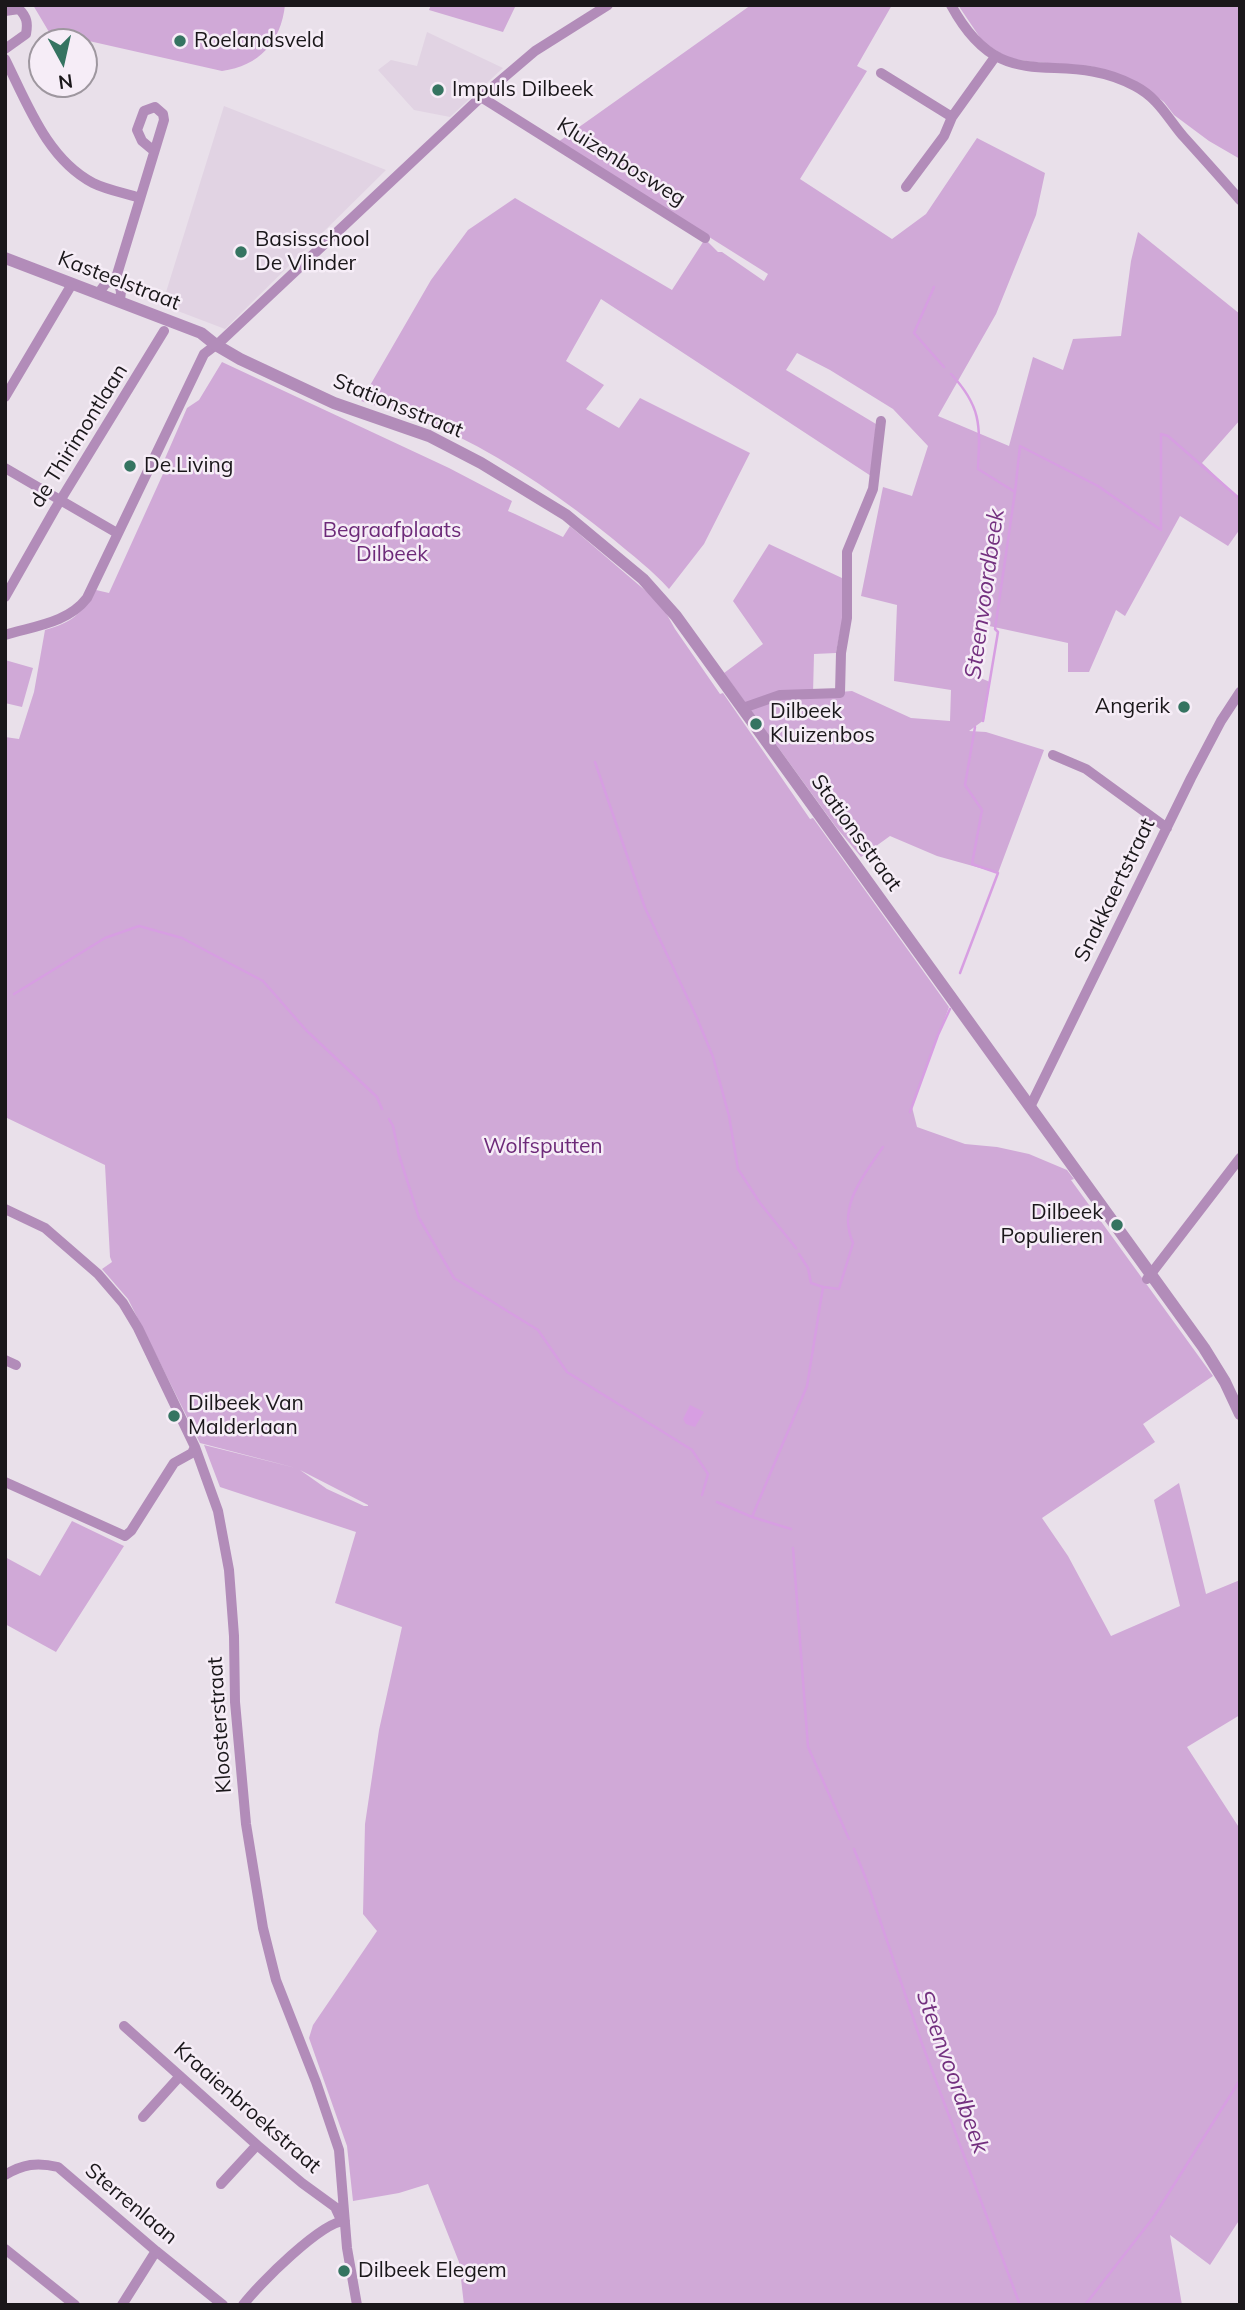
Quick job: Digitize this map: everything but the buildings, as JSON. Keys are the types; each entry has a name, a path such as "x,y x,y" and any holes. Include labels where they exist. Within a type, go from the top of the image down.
{"street":[{"path":"5,635 59,619 76,610 86,598 204,354 481,97 535,51 608,5"},
{"path":"951,5 967,31 995,57 1010,64 1091,71 1115,77 1143,90 1158,102 1180,132 1240,200"},
{"path":"5,10 19,9 25,15 28,25 26,34 5,48"},
{"path":"906,187 944,136 952,117 995,57"},
{"path":"5,59 38,124 70,167 93,183 140,198"},
{"path":"881,73 952,117"},
{"name":"Kluizenbosweg","path":"481,97 705,237"},
{"path":"115,281 154,151"},
{"name":"Kasteelstraat","path":"5,258 201,333 216,345"},
{"path":"98,294 106,283 115,281"},
{"path":"115,281 122,292 119,302"},
{"path":"5,397 72,284"},
{"name":"de Thirimontlaan","path":"5,597 55,509 164,331"},
{"name":"Stationsstraat","path":"216,345 334,403 453,447 566,515 653,589 743,708 1149,1277 1204,1348 1225,1382 1240,1414"},
{"path":"743,708 780,695 840,693 841,653 847,618 847,552 873,489 881,421"},
{"path":"5,468 117,533"},
{"name":"Snakkaertstraat","path":"1030,1107 1221,721 1240,692"},
{"path":"1053,755 1086,769 1167,828"},
{"path":"1149,1277 1240,1158"},
{"name":"Kloosterstraat","path":"5,1209 45,1228 98,1273 123,1303 138,1328 195,1447 218,1511 229,1570 235,1702 246,1824 263,1928 276,1980 339,2150 343,2220 357,2305"},
{"path":"5,1360 16,1365"},
{"path":"5,1482 125,1536 131,1531 174,1463 192,1453 195,1447"},
{"name":"Kraaienbroekstraat","path":"124,2026 302,2183 335,2207 343,2220"},
{"path":"143,2116 180,2076"},
{"path":"221,2184 257,2144"},
{"name":"Sterrenlaan","path":"5,2175 20,2166 41,2162 58,2167 223,2305"},
{"path":"243,2305 266,2277 326,2228 343,2220"},
{"path":"5,2249 75,2305"},
{"path":"122,2305 156,2251"}],"shaded area":[{"name":"Impuls Dilbeek","path":"427,32 503,68 450,117 414,110 378,70 391,60 417,66"},
{"name":"Basisschool De Vlinder","path":"224,106 386,170 225,329 162,305"},
{"path":"690,1405 704,1412 695,1427 686,1424 683,1419"}],"green space":[{"name":"Roelandsveld","path":"33,5 285,5 279,30 266,50 247,64 222,71 98,43 98,28 47,28"},
{"path":"431,5 516,5 503,32 429,10"},
{"path":"751,5 892,5 857,66 867,71 800,179 892,239 926,214 977,138 1045,173 1036,215 996,314 938,416 1009,446 1033,357 1063,370 1073,339 1121,336 1131,261 1138,232 1240,314 1240,420 1202,463 1240,499 1240,529 1228,546 1180,516 1125,616 1116,610 1089,672 1068,672 1068,643 980,624 978,677 990,682 984,720 969,731 986,732 1044,750 998,873 937,856 890,836 861,857 836,827 724,673 763,644 733,601 769,544 842,578 843,617 836,653 814,654 813,694 852,691 911,718 950,721 951,690 894,681 897,605 861,596 883,487 912,496 928,446 893,409 797,353 786,370 876,424 871,476 601,299 566,361 604,385 586,409 619,428 640,398 750,453 704,544 669,589 595,524 518,470 445,431 361,401 431,280 468,230 515,198 672,290 705,239 718,252 722,252 764,281 768,274 558,142"},
{"path":"958,5 1240,5 1240,159 1209,141 1174,115 1164,102 1143,86 1091,66 1008,58 983,42"},
{"name":"Wolfsputten","path":"222,362 449,468 512,501 508,511 563,537 570,526 661,604 720,694 723,693 810,819 813,818 949,1007 912,1107 917,1127 965,1144 1029,1154 1067,1170 1074,1179 1071,1180 1213,1376 1143,1424 1155,1442 1042,1518 1068,1556 1111,1636 1180,1606 1154,1500 1179,1483 1206,1594 1240,1580 1240,1715 1187,1747 1240,1829 1240,2219 1210,2265 1170,2235 1182,2305 464,2305 459,2262 428,2184 399,2193 353,2201 347,2146 309,2038 313,2025 377,1931 363,1914 365,1824 379,1730 402,1627 335,1603 356,1532 220,1487 204,1445 296,1468 200,1443 128,1299 102,1269 112,1262 105,1165 5,1117 5,737 19,739 34,692 45,630 63,624 75,616 96,590 109,593 167,465 163,463 187,408 199,400","holes":["300,1470 368,1505 364,1506 327,1489"]},
{"path":"5,660 33,668 22,707 5,703"},
{"path":"72,1521 124,1546 56,1652 5,1624 5,1557 40,1576"}],"waterway":[{"name":"Steenvoordbeek","path":"934,287 914,333 944,367"},
{"name":"Steenvoordbeek","path":"951,374 974,407 979,429 978,469 1015,492 995,629 998,632 983,721"},
{"path":"1015,492 1020,446 1098,486 1161,530 1161,434 1168,436 1240,499"},
{"name":"Steenvoordbeek","path":"960,973 998,873 972,864 982,810 965,785 975,727"},
{"path":"595,762 645,908 713,1057 729,1116 738,1169 760,1203 796,1248"},
{"path":"14,994 105,938 139,926 182,938 263,981 306,1030 377,1097 382,1109"},
{"name":"Steenvoordbeek","path":"910,1112 950,1009"},
{"path":"389,1119 419,1218 454,1278 538,1330 567,1372 692,1450 708,1474 702,1495"},
{"name":"Steenvoordbeek","path":"791,1529 752,1517 807,1386 823,1287 839,1289 853,1243 848,1217 854,1192 883,1147"},
{"path":"799,1254 808,1268 811,1283 823,1287"},
{"path":"717,1502 752,1517"},
{"name":"Steenvoordbeek","path":"793,1548 808,1747 849,1839"},
{"name":"Steenvoordbeek","path":"854,1849 921,2041 1020,2305"},
{"path":"1085,2305 1153,2218 1240,2080"}],"place":[{"name":"Roelandsveld","path":"180,41"},
{"name":"Impuls Dilbeek","path":"438,90"},
{"name":"Basisschool De Vlinder","path":"241,252"},
{"name":"De.Living","path":"130,466"},
{"name":"Angerik","path":"1184,707"},
{"name":"Dilbeek Kluizenbos","path":"756,724"},
{"name":"Dilbeek Populieren","path":"1117,1225"},
{"name":"Dilbeek Van Malderlaan","path":"174,1416"},
{"name":"Dilbeek Elegem","path":"344,2271"}],"park label":[{"name":"Begraafplaats Dilbeek","path":"392,543"}]}
